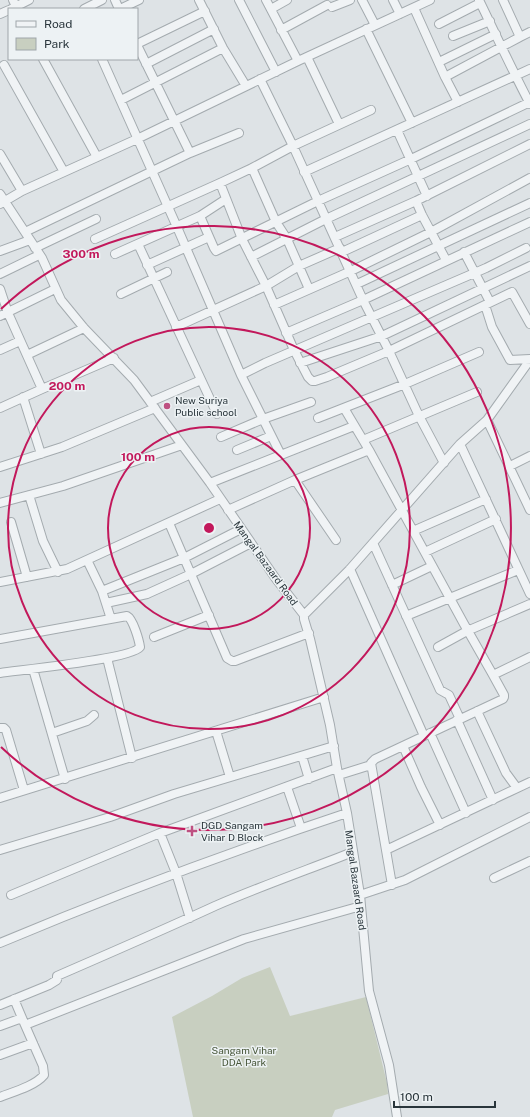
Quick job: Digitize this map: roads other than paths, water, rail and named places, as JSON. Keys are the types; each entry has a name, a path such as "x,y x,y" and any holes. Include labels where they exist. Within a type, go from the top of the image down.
{"street":[{"path":"13,7 29,0"},
{"path":"86,8 102,0"},
{"path":"122,8 139,0"},
{"path":"199,0 223,48 246,86"},
{"path":"239,0 276,72"},
{"path":"266,0 298,61"},
{"path":"271,9 287,0"},
{"path":"281,30 330,6 350,0"},
{"path":"362,0 375,25"},
{"path":"393,0 400,14"},
{"path":"2,200 138,139 174,120 366,29 414,8 428,0"},
{"path":"503,0 520,37"},
{"path":"200,216 216,251 318,201 410,160 530,103 515,76 480,1 439,24"},
{"path":"414,8 458,102"},
{"path":"138,44 205,11"},
{"path":"453,36 490,21"},
{"path":"146,64 214,29"},
{"path":"366,29 412,123"},
{"path":"445,77 530,32"},
{"path":"439,62 496,34"},
{"path":"138,47 190,153"},
{"path":"121,100 223,48"},
{"path":"307,57 339,124"},
{"path":"44,60 98,157"},
{"path":"102,60 177,226 241,375 281,455"},
{"path":"4,65 64,172"},
{"path":"304,172 530,69"},
{"path":"260,79 293,146 363,300 373,317 419,416 444,463"},
{"path":"95,239 220,184 293,146 370,110"},
{"path":"251,257 326,219 417,178 530,124"},
{"path":"397,130 417,178 427,196"},
{"path":"25,232 190,153 239,132"},
{"path":"335,237 427,196 530,144"},
{"path":"0,154 22,191"},
{"path":"252,168 276,222 287,239 309,289"},
{"path":"274,305 351,271 431,232 530,178"},
{"path":"220,184 242,239 266,286 300,363 310,380 315,381 346,370 512,292 530,324"},
{"path":"115,254 200,216 226,199"},
{"name":"Mangal Bazaard Road","path":"2,200 37,251 55,289 68,309 84,328 134,380 210,483 220,500 276,579 304,615 324,697 347,813 360,895 369,991 389,1065 395,1117"},
{"path":"416,201 446,260"},
{"path":"357,284 530,203"},
{"path":"176,327 266,286 299,266 341,250 422,215"},
{"path":"0,274 37,251 96,219"},
{"path":"286,333 363,300 530,222"},
{"path":"147,265 209,237"},
{"path":"0,251 30,240"},
{"path":"138,244 217,414"},
{"path":"241,375 294,350 475,273 526,248"},
{"path":"464,252 483,288 488,303 492,327 510,360 530,359"},
{"path":"300,363 382,336 530,266"},
{"path":"121,294 167,272"},
{"path":"0,289 8,313 42,388"},
{"path":"0,316 55,289"},
{"path":"27,355 84,328"},
{"path":"0,350 20,341"},
{"path":"318,418 405,384 479,352"},
{"path":"0,408 42,388 114,358"},
{"path":"304,615 350,569 460,444 487,420 530,359"},
{"path":"0,467 41,454 106,429 201,380"},
{"path":"363,440 477,392"},
{"path":"23,397 41,454"},
{"path":"221,437 263,419 311,402"},
{"path":"344,408 369,450 504,697 503,699 375,759 371,763 392,885"},
{"path":"487,420 530,510"},
{"path":"210,483 354,426"},
{"path":"237,450 271,436"},
{"path":"460,444 530,594"},
{"path":"0,503 63,486 182,445"},
{"path":"228,510 369,450"},
{"path":"510,466 530,456"},
{"path":"296,480 336,540"},
{"path":"29,495 43,541 58,572"},
{"path":"413,531 486,499"},
{"path":"0,582 58,572 220,500"},
{"path":"425,552 496,519"},
{"path":"11,522 26,577"},
{"path":"169,523 228,658 232,661 309,633"},
{"path":"102,591 184,558 241,529"},
{"path":"106,603 147,594 191,574 251,543"},
{"path":"373,543 440,690 449,695 493,800"},
{"path":"87,560 102,591 111,619"},
{"path":"392,585 432,566"},
{"path":"350,569 427,734 466,813"},
{"path":"406,616 518,570"},
{"path":"438,646 467,631 530,604"},
{"path":"154,637 209,615"},
{"path":"0,639 126,616 130,617 139,640 140,647 136,651 107,658 0,673"},
{"path":"493,675 530,657"},
{"path":"107,658 132,758"},
{"path":"33,669 65,779"},
{"path":"0,798 65,779 324,697"},
{"path":"477,711 506,773 517,788"},
{"path":"52,734 87,721 94,715"},
{"path":"0,728 6,730 24,790"},
{"path":"216,731 230,777"},
{"path":"0,850 110,817 150,802 230,777 334,746"},
{"path":"403,746 440,825"},
{"path":"302,756 309,779"},
{"path":"11,895 160,832 309,779 338,771 371,765"},
{"path":"386,850 530,782"},
{"path":"287,787 301,828"},
{"path":"0,943 101,901 301,828 347,813"},
{"path":"360,895 405,880 530,817"},
{"path":"160,832 176,873 190,918"},
{"path":"0,1005 49,985 57,980 57,976 190,918 267,885 353,852"},
{"path":"494,878 530,861"},
{"path":"0,1026 24,1021 244,939 361,906"},
{"path":"0,1097 37,1081 44,1075 43,1066 14,999"},
{"path":"0,1055 33,1043"}],"place":[{"name":"New Suriya Public school","path":"167,406"},
{"name":"DGD Sangam Vihar D Block","path":"192,831"}],"park label":[{"name":"Sangam Vihar DDA Park","path":"244,1056"}]}
